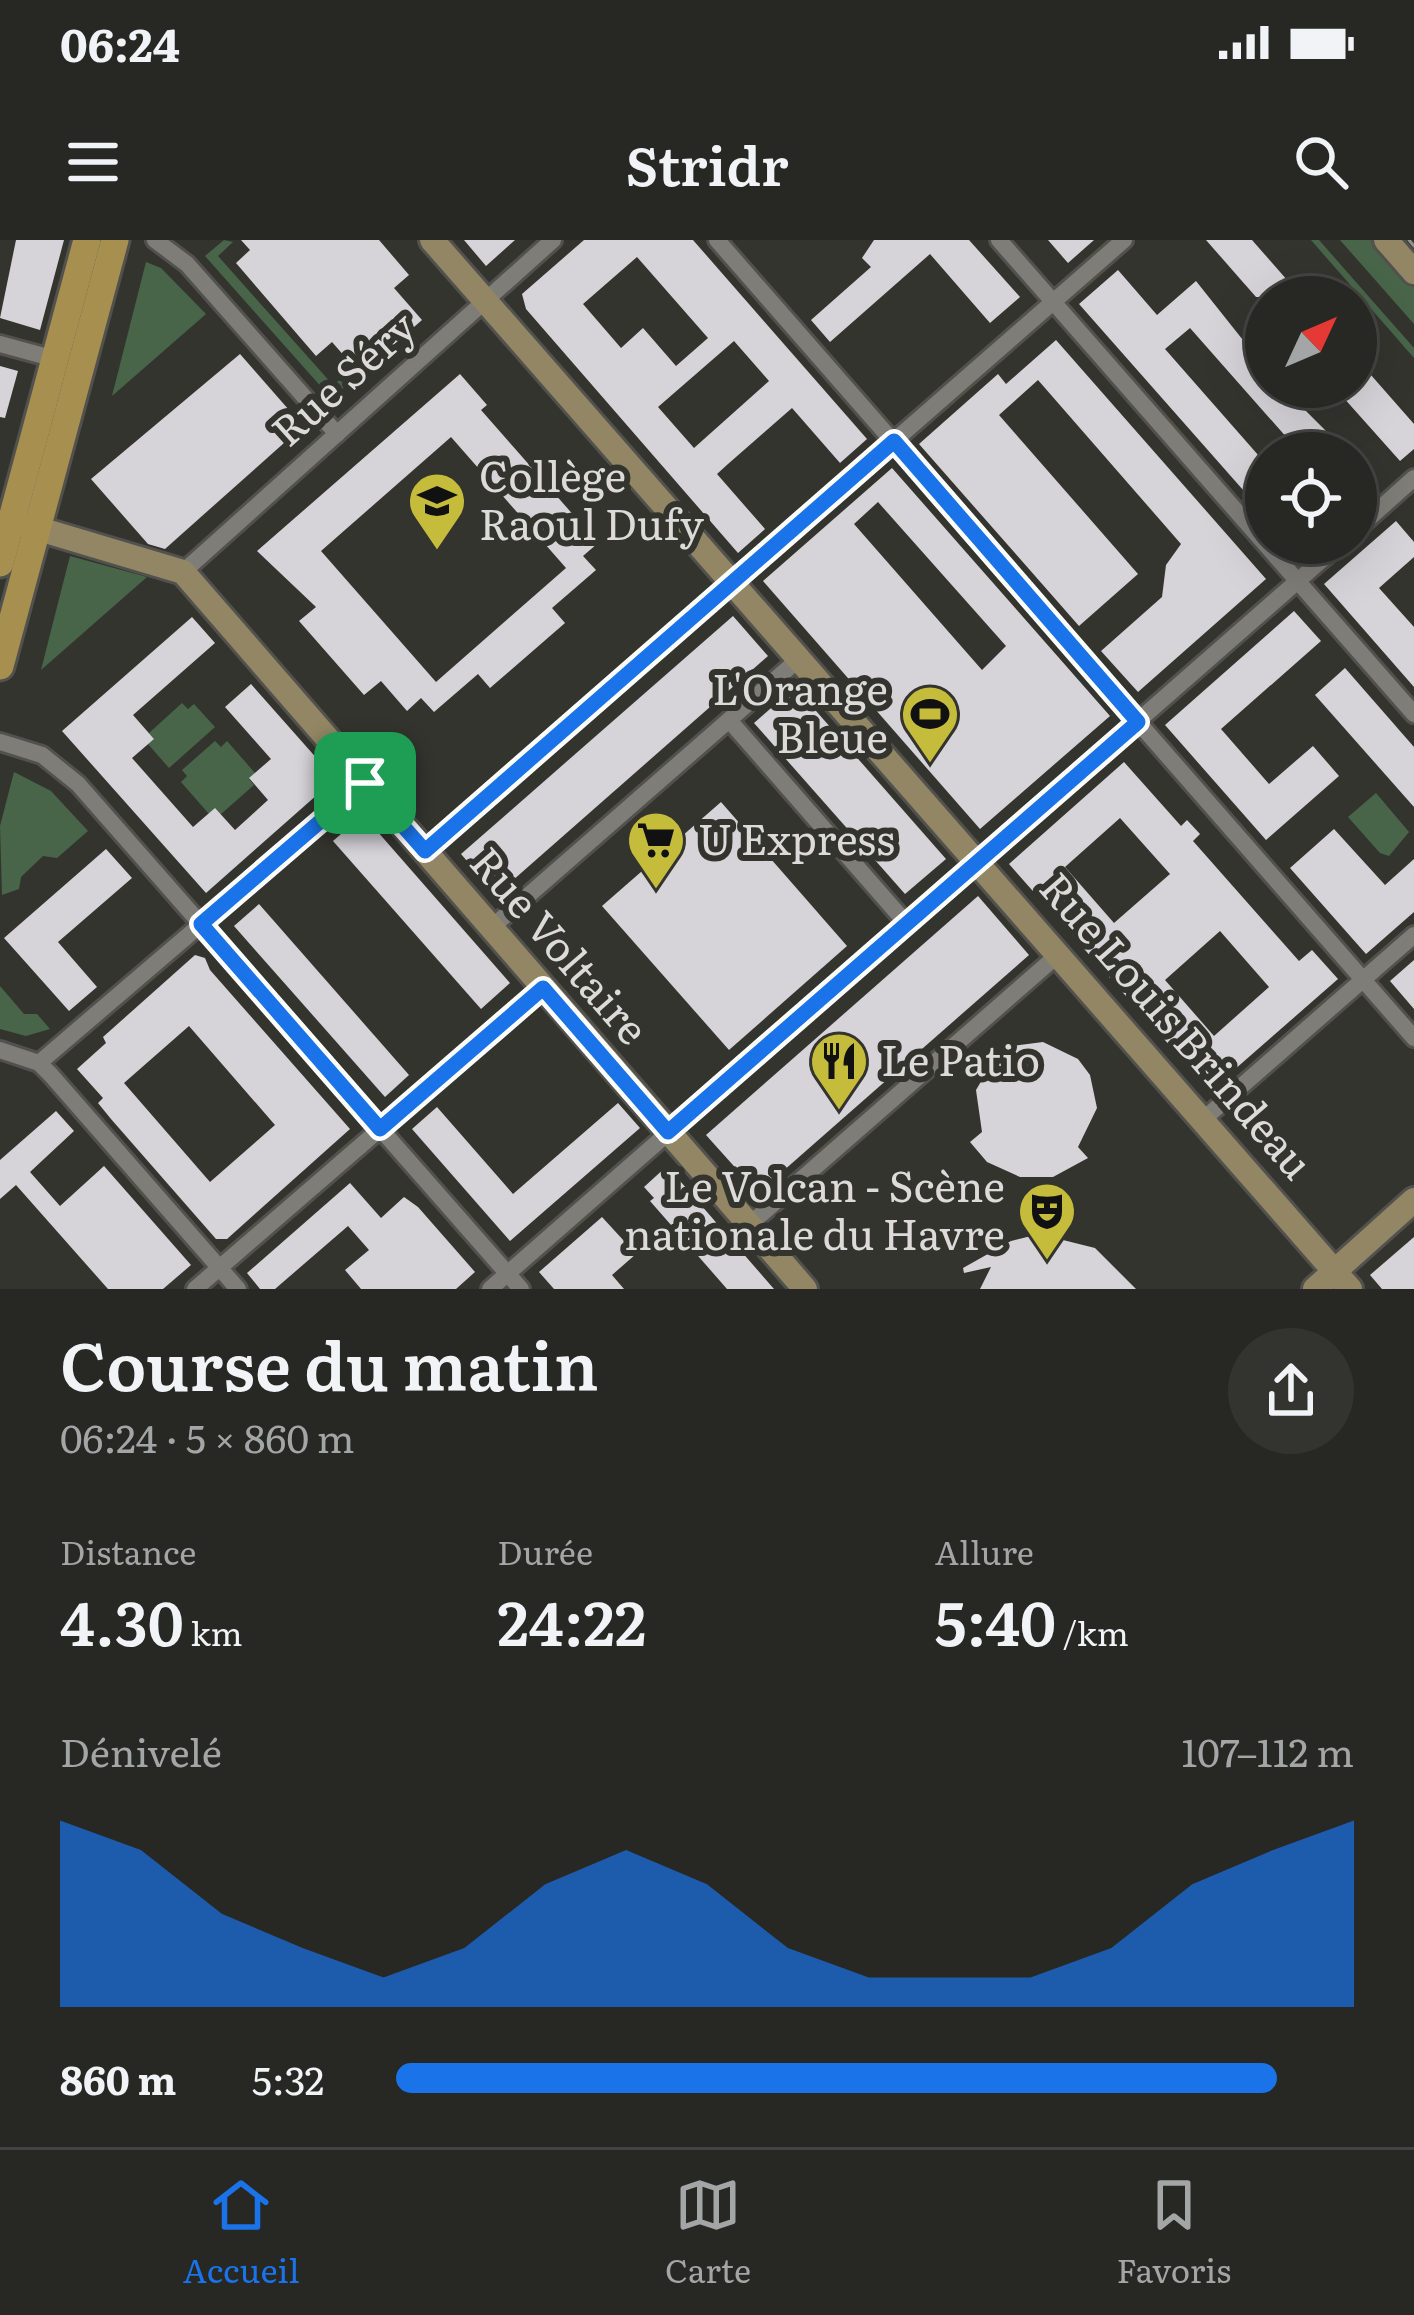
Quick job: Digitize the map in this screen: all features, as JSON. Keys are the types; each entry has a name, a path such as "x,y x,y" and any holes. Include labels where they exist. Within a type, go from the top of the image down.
{"main road":[{"path":"0,666 55,359 87,240"},
{"path":"0,563 24,525 115,240"},
{"name":"Rue Louis Brindeau","path":"432,240 1343,1280"},
{"path":"1386,240 1414,272"},
{"path":"24,525 183,572"},
{"name":"Rue Voltaire","path":"183,572 805,1289"},
{"path":"1315,1289 1343,1280 1414,1199"}],"street":[{"path":"155,240 187,264 337,434"},
{"name":"Rue Séry","path":"183,572 554,240"},
{"path":"717,240 1414,1038"},
{"path":"999,240 1414,714"},
{"path":"425,851 1124,240"},
{"path":"0,344 55,359"},
{"path":"1377,511 1414,478"},
{"path":"490,1289 1318,564"},
{"path":"491,928 800,658"},
{"path":"729,720 906,923"},
{"path":"0,742 58,764 521,1289"},
{"path":"39,1064 365,783"},
{"path":"1205,1118 1414,935"},
{"path":"749,1225 1060,953"},
{"path":"195,1289 543,988"},
{"path":"0,1050 39,1064 238,1289"}],"green space":[{"path":"224,240 233,242 218,256 333,385 347,374 352,380 332,399 205,256"},
{"path":"1311,240 1319,240 1351,276 1342,276"},
{"path":"1340,240 1379,240 1414,280 1414,324 1377,282 1377,276 1372,276"},
{"path":"146,262 161,268 206,314 112,396"},
{"path":"1377,306 1414,348 1414,358 1377,316"},
{"path":"70,556 147,577 41,670"},
{"path":"182,703 188,709 194,704 215,727 169,768 148,744 154,739 149,733"},
{"path":"215,741 221,747 227,741 255,773 249,779 254,785 221,814 209,814 181,782 187,776 182,770"},
{"path":"14,772 51,791 88,831 57,858 43,856 21,877 19,889 2,895 0,826"},
{"path":"1376,793 1409,832 1389,856 1380,853 1348,817"},
{"path":"0,986 24,1014 37,1014 50,1029 26,1036 0,1029"}],"building":[{"path":"16,240 64,240 40,330 0,318"},
{"path":"241,240 379,240 409,275 394,288 422,320 360,374 332,342 316,356 236,263 250,250"},
{"path":"464,240 515,240 486,266"},
{"path":"584,240 693,240 867,439 840,463 792,408 728,464 717,474 765,529 738,553 526,309 522,294","holes":["637,257 708,338 676,366 643,328 621,348 583,304","734,341 769,381 694,448 658,407"]},
{"path":"874,240 969,240 1020,297 990,323 930,254 830,342 811,320 871,267 862,258"},
{"path":"1048,240 1094,240 1068,263"},
{"path":"1206,240 1252,240 1284,276 1245,276 1245,284"},
{"path":"1118,270 1157,315 1196,281 1245,343 1245,390 1190,328 1165,349 1245,440 1245,492 1079,304"},
{"path":"1056,340 1245,555 1245,564 1253,564 1266,579 1138,692 1101,651 1162,597 1166,565 1181,544 1038,380 999,415 1138,574 1079,626 919,444 998,374 1006,384"},
{"path":"240,354 303,426 165,549 148,544 91,479"},
{"path":"0,366 18,371 5,418 0,417"},
{"path":"460,374 487,405 481,410 598,543 583,556 596,570 552,608 565,623 490,688 478,674 434,712 421,698 407,711 381,681 364,695 299,621 316,607 257,551","holes":["451,437 566,568 436,682 321,551"]},
{"path":"1377,382 1414,424 1414,449 1400,461 1353,408 1377,408"},
{"path":"1261,408 1303,408 1327,432 1282,432"},
{"path":"892,468 1110,716 980,829 763,581","holes":["878,502 1006,646 982,670 854,524"]},
{"path":"1396,521 1414,542 1414,557 1379,588 1414,627 1414,687 1324,584 1347,564 1377,564 1377,538"},
{"path":"1294,611 1321,641 1221,729 1269,784 1313,746 1339,776 1266,840 1165,725"},
{"path":"733,616 768,656 496,895 461,854"},
{"path":"192,617 215,643 133,715 154,739 132,758 193,827 215,808 235,830 268,800 249,778 271,759 225,707 251,684 335,779 206,893 62,731"},
{"path":"1345,668 1414,747 1414,807 1315,695"},
{"path":"795,687 946,859 905,894 754,723"},
{"path":"1124,762 1181,826 1187,820 1200,834 1193,841 1299,961 1312,950 1338,979 1210,1091 1009,864","holes":["1120,818 1170,874 1114,923 1065,867","1220,931 1269,987 1214,1036 1165,980"]},
{"path":"721,802 847,946 729,1050 602,906"},
{"path":"363,815 510,983 481,1009 333,841"},
{"path":"1334,829 1385,885 1414,859 1414,912 1366,954 1290,868"},
{"path":"106,849 132,878 58,942 97,987 69,1011 4,938"},
{"path":"978,896 1029,955 758,1193 706,1135"},
{"path":"259,904 409,1075 385,1097 234,926"},
{"path":"195,955 205,958 210,970 350,1129 227,1239 216,1239 111,1119 98,1103 103,1098 77,1069 106,1043 103,1037","holes":["189,1026 275,1125 210,1182 124,1083"]},
{"path":"1414,960 1414,1009 1390,981"},
{"path":"1043,1042 1078,1059 1090,1075 1097,1108 1078,1147 1088,1158 1053,1177 1020,1177 987,1162 970,1142 982,1132 976,1090 995,1058 1013,1046"},
{"path":"618,1103 640,1128 510,1241 412,1129 437,1107 513,1194"},
{"path":"56,1111 74,1131 30,1172 60,1206 104,1166 191,1265 163,1289 108,1289 16,1185 0,1199 0,1160"},
{"path":"667,1166 774,1289 727,1289 650,1201 654,1198 644,1187"},
{"path":"350,1183 381,1218 404,1197 475,1272 456,1289 361,1289 345,1270 369,1250 348,1226 275,1289 260,1289 247,1273"},
{"path":"602,1217 636,1254 612,1275 624,1289 554,1289 539,1272"},
{"name":"Le Volcan - Scène nationale du Havre","path":"1039,1234 1095,1248 1136,1289 980,1289 991,1267 964,1273 963,1268 1011,1241"},
{"path":"1414,1237 1414,1289 1382,1289 1370,1275"}],"tram line":[{"path":"1409,240 1414,246"}],"place":[{"name":"Collège Raoul Dufy","path":"437,552"},
{"name":"L'Orange Bleue","path":"930,765"},
{"name":"U Express","path":"656,891"},
{"name":"Le Patio","path":"839,1112"},
{"name":"Le Volcan - Scène nationale du Havre","path":"1047,1262"}],"route":[{"path":"894,441 1138,722 668,1132 543,988 380,1129 201,924 365,783 425,851 894,441"}]}
